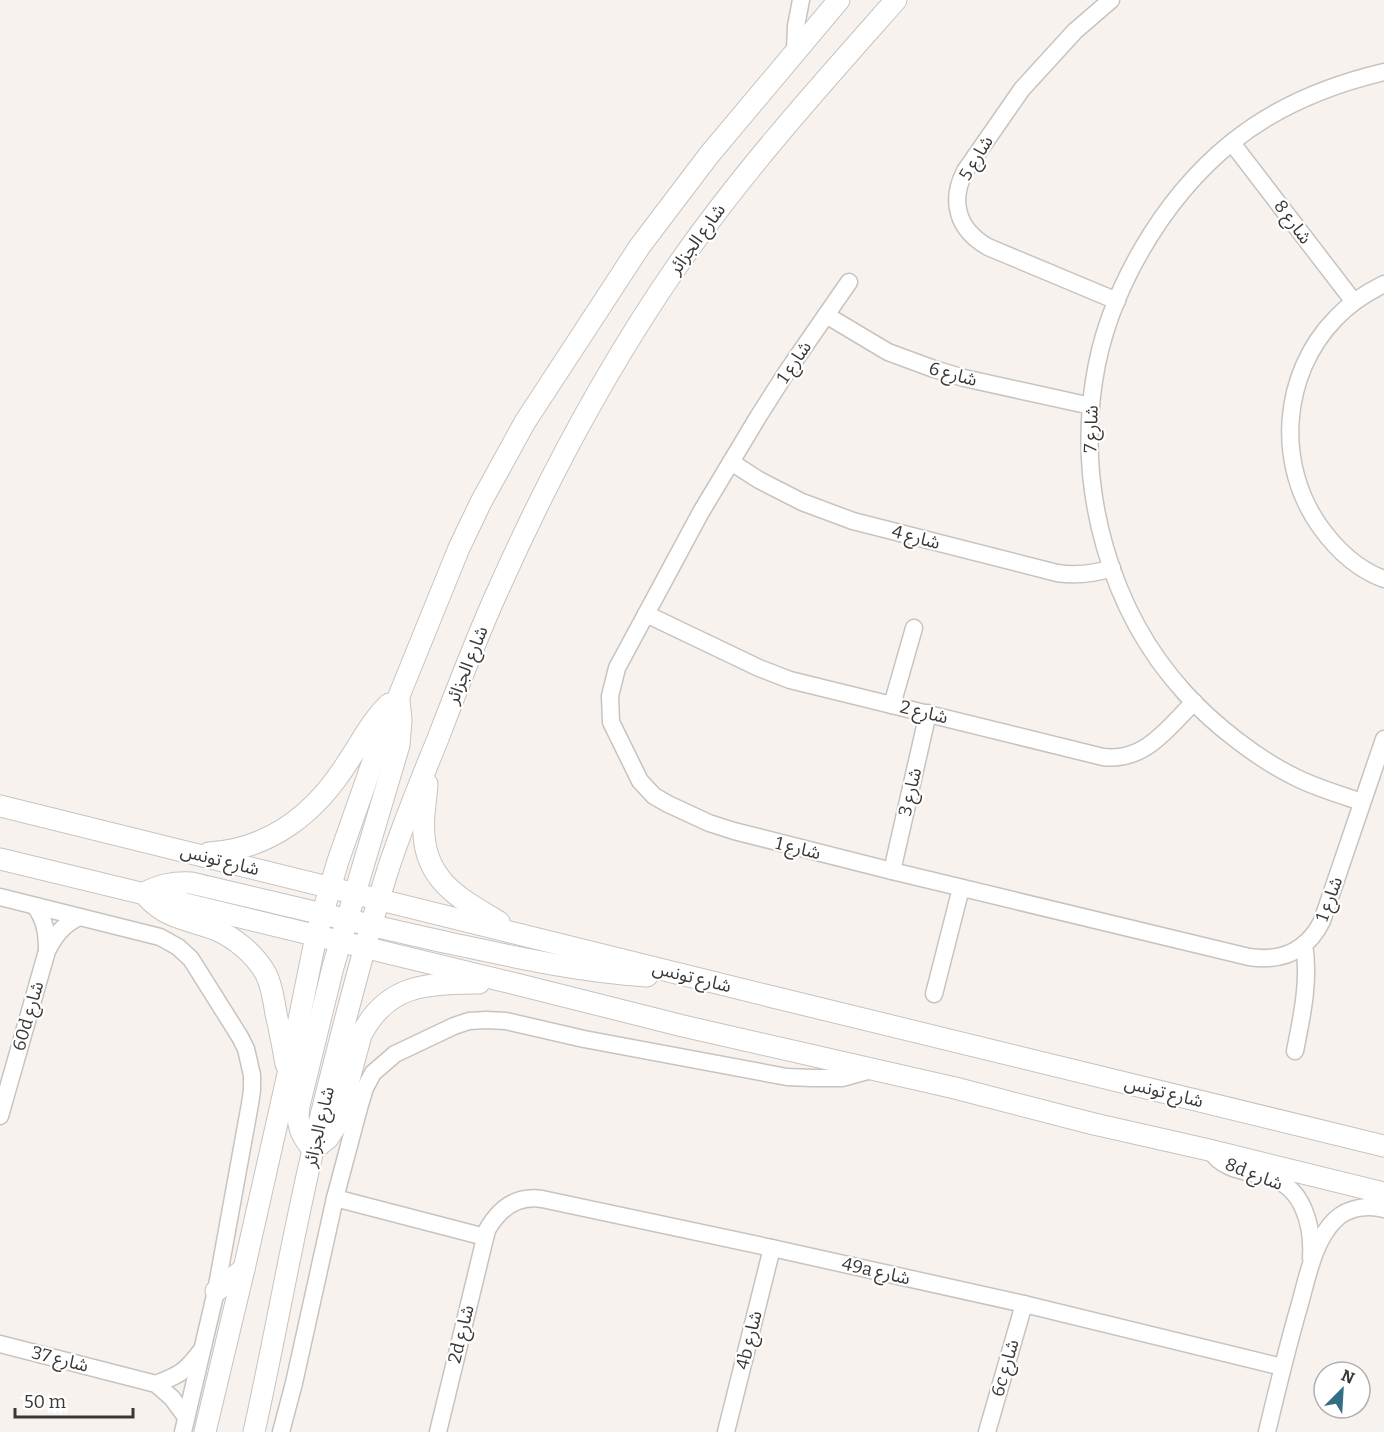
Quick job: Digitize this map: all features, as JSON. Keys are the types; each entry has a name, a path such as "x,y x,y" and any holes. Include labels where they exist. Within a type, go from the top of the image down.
{"main road":[{"path":"205,1432 288,1074 316,936 338,861 377,750 459,548 481,502 525,422 611,290 709,155 839,0"},
{"name":"شارع الجزائر","path":"254,1432 313,1149 364,948 386,874 415,793 498,589 574,436 640,322 681,261 753,164 897,0"},
{"path":"196,854 216,853 254,843 286,827 303,815 330,789 374,721 398,695"},
{"path":"398,695 401,720 399,745 333,967 298,1117 299,1129 304,1140 313,1149 327,1138 337,1125 361,1035 367,1022 386,1002 410,989 423,986 512,983"},
{"path":"430,759 423,834 432,867 448,889 458,897 517,933"},
{"name":"شارع تونس","path":"0,806 1384,1146"},
{"path":"0,859 683,1026 955,1088 1094,1124 1384,1192"},
{"path":"144,893 166,884 191,883 562,967 623,974 688,976"},
{"path":"144,893 161,910 171,916 214,929 229,937 255,960 265,973 272,993 288,1074"},
{"path":"216,1291 244,1269"}],"street":[{"path":"795,50 796,26 801,0"},
{"name":"شارع 5","path":"1112,0 1076,31 1022,89 965,171 957,190 957,201 961,220 979,242 1117,301"},
{"name":"شارع 7","path":"1362,802 1297,778 1268,762 1235,738 1194,702 1150,649 1122,596 1101,530 1092,486 1089,432 1094,379 1107,327 1117,301 1143,247 1163,216 1193,179 1232,143 1272,115 1298,101 1353,80 1384,72"},
{"name":"شارع 8","path":"1232,143 1354,302"},
{"name":"شارع 1","path":"849,282 775,391 731,462 701,512 617,668 613,682 611,722 635,772 654,796 683,812 734,831 1255,958 1273,958 1285,956 1304,944 1322,921 1384,739"},
{"path":"1384,284 1354,302 1325,330 1307,357 1298,379 1289,426 1295,474 1314,518 1328,538 1345,555 1365,570 1384,579"},
{"name":"شارع 6","path":"826,315 888,352 926,367 964,378 1091,406"},
{"name":"شارع 4","path":"731,462 759,480 802,502 853,521 1068,575 1089,574 1112,568"},
{"name":"شارع 2","path":"646,614 773,673 808,685 1113,758 1144,750 1154,743 1194,702"},
{"path":"892,705 914,628"},
{"name":"شارع 3","path":"892,871 928,713"},
{"path":"934,994 962,888"},
{"path":"0,897 160,937 178,947 196,966 246,1049 250,1062 252,1089 216,1291 185,1425"},
{"name":"60d شارع","path":"35,906 45,925 47,951"},
{"name":"60d شارع","path":"0,1116 47,951 55,935 79,917"},
{"path":"1295,1051 1302,1016 1307,966 1304,944"},
{"path":"281,1432 335,1198 359,1108 365,1088 373,1073 394,1054 469,1021 506,1021 584,1039 787,1077 842,1078 872,1069"},
{"name":"8d شارع","path":"1209,1150 1225,1165 1233,1169 1270,1177 1292,1190 1305,1210 1309,1224 1310,1267"},
{"path":"335,1198 485,1237"},
{"name":"49a شارع","path":"485,1237 491,1223 505,1208 519,1200 534,1198 1024,1304 1282,1367"},
{"name":"8d شارع","path":"1267,1432 1282,1367 1310,1267 1324,1234 1336,1218 1349,1210 1375,1207 1384,1209"},
{"name":"2d شارع","path":"438,1432 485,1237"},
{"name":"4b شارع","path":"726,1432 772,1248"},
{"name":"6c شارع","path":"987,1432 1024,1304"},
{"name":"شارع 37","path":"0,1344 156,1384"},
{"path":"185,1425 172,1398 156,1384 186,1370 203,1347"}]}
